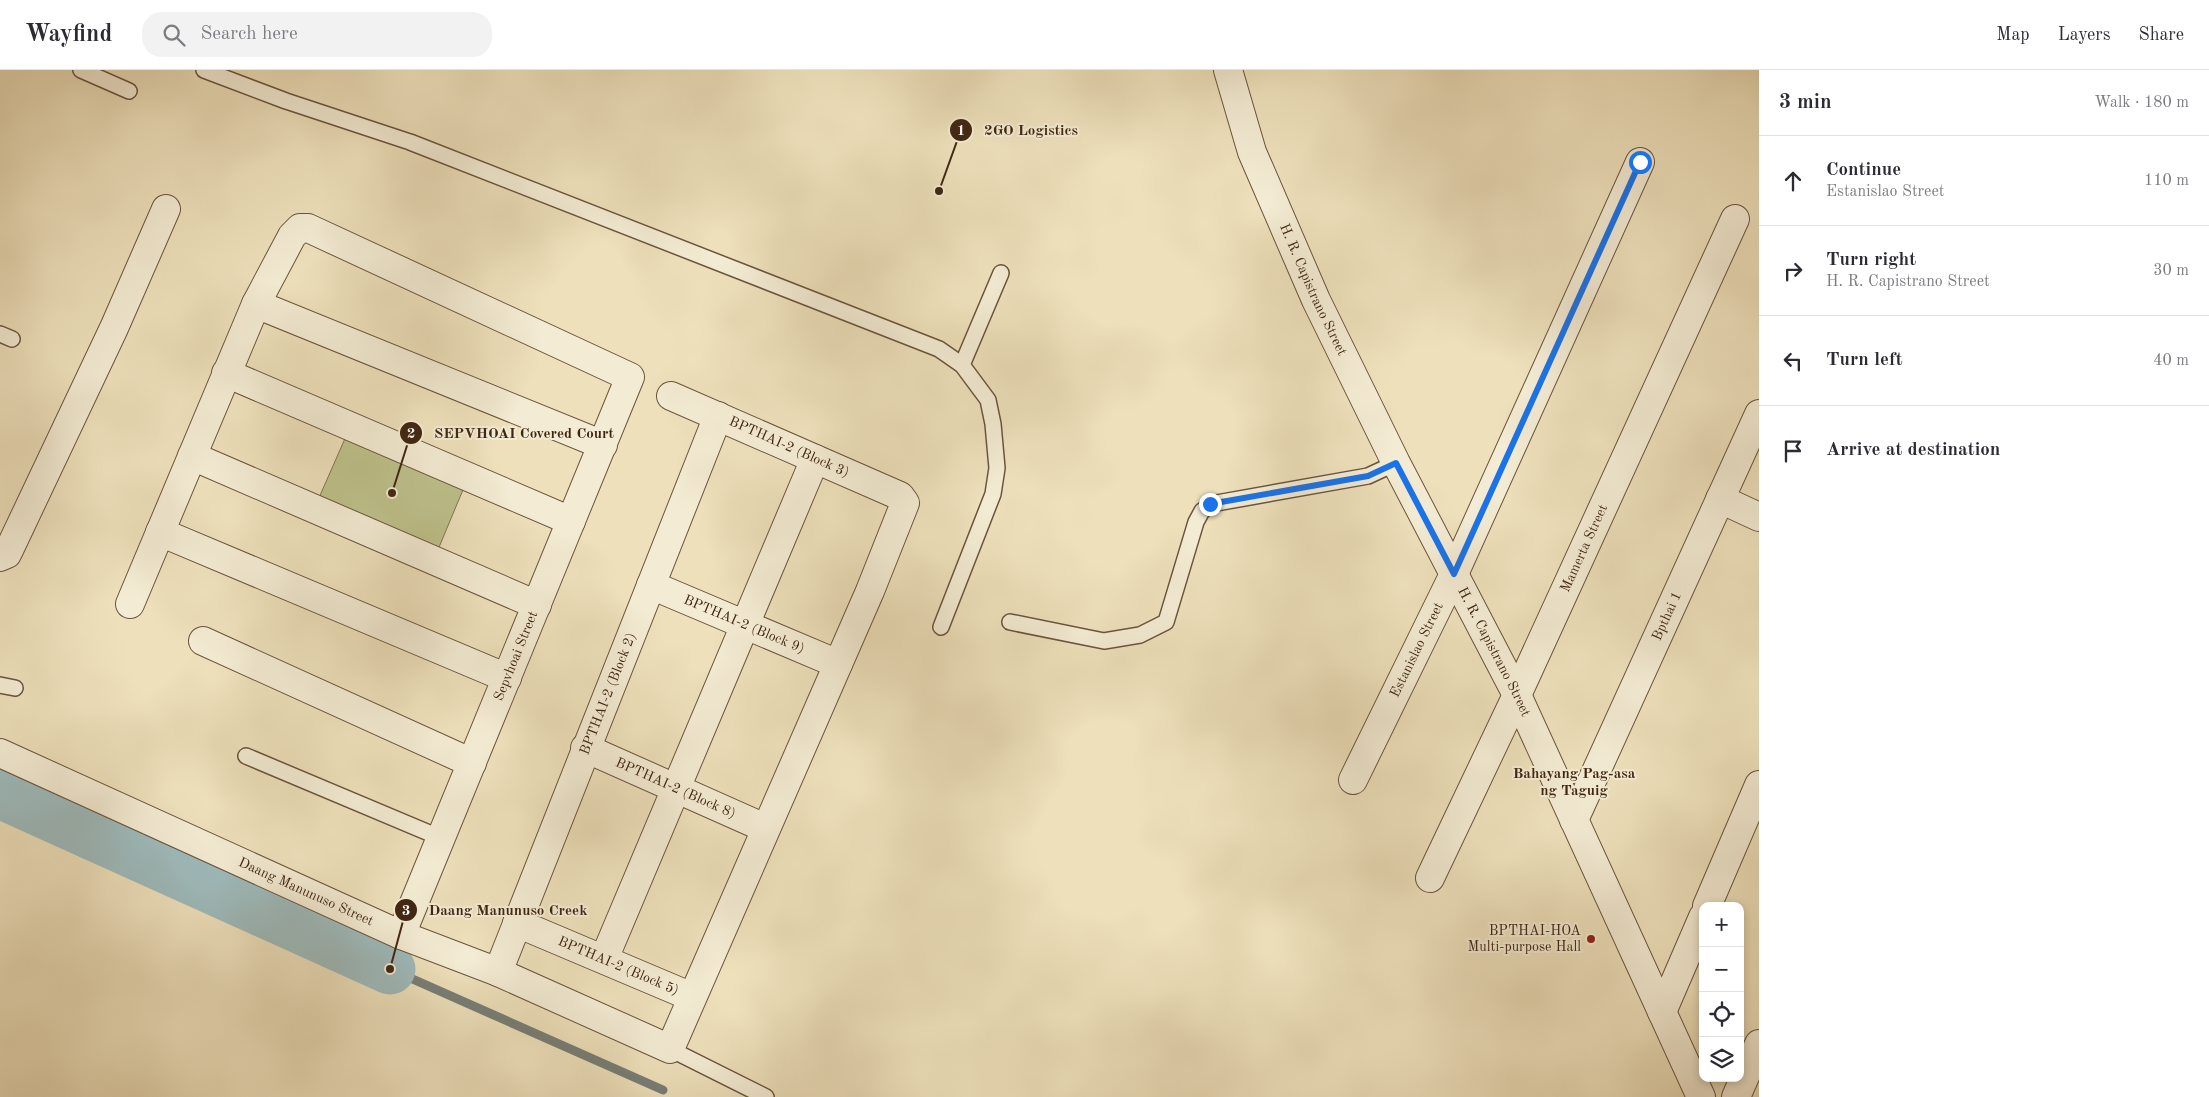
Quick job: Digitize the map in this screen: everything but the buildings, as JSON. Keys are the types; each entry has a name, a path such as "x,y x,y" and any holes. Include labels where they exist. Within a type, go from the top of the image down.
{"street":[{"name":"H. R. Capistrano Street","path":"1228,70 1252,152 1316,300 1396,463 1517,695 1701,1097"},
{"name":"Estanislao Street","path":"1353,780 1454,574 1640,162"},
{"path":"0,557 7,554 9,550 114,328 166,209"},
{"name":"Mamerta Street","path":"1430,878 1517,695 1735,219"},
{"name":"Sepvhoai Street","path":"256,304 292,236 300,228 308,228 630,378 401,935"},
{"path":"130,604 256,304 603,445"},
{"path":"226,373 571,521"},
{"name":"BPTHAI-2 (Block 3)","path":"671,396 900,496 904,501 904,509 838,664"},
{"name":"Bpthai 1","path":"1574,820 1759,414"},
{"name":"BPTHAI-2 (Block 2)","path":"498,972 718,416"},
{"path":"192,456 537,605"},
{"path":"604,959 815,459"},
{"path":"1720,499 1759,517"},
{"path":"160,532 507,678"},
{"name":"BPTHAI-2 (Block 9)","path":"651,585 838,664"},
{"path":"203,641 472,763"},
{"path":"670,1049 838,664"},
{"name":"BPTHAI-2 (Block 8)","path":"586,748 765,828"},
{"name":"Daang Manunuso Street","path":"0,753 401,935 498,972 670,1049"},
{"path":"1710,902 1759,785"},
{"name":"BPTHAI-2 (Block 5)","path":"517,922 692,997"},
{"path":"1662,1012 1699,926"},
{"path":"1736,1097 1759,1044"}],"lane":[{"path":"81,70 129,91"},
{"path":"204,70 228,74 419,145 939,350 962,365 988,400 998,468 993,494 941,627"},
{"path":"962,365 1002,273"},
{"path":"1010,622 1104,641 1140,635 1166,622 1196,522 1202,511 1210,504 1368,476 1396,463"},
{"path":"246,756 441,838"},
{"path":"670,1049 738,1091 766,1097"}],"green space":[{"path":"347,434 465,485 437,552 318,500"}],"waterway":[{"path":"0,793 390,969"},
{"path":"390,969 663,1090"}],"place":[{"name":"2GO Logistics","path":"939,191"},
{"name":"SEPVHOAI Covered Court","path":"392,493"},
{"name":"BPTHAI-HOA Multi-purpose Hall","path":"1591,939"},
{"name":"Daang Manunuso Creek","path":"390,969"}],"district":[{"name":"Bahayang Pag-asa ng Taguig","path":"1574,782"}],"route":[{"path":"1210,504 1368,476 1396,463 1454,574 1640,162"}]}
